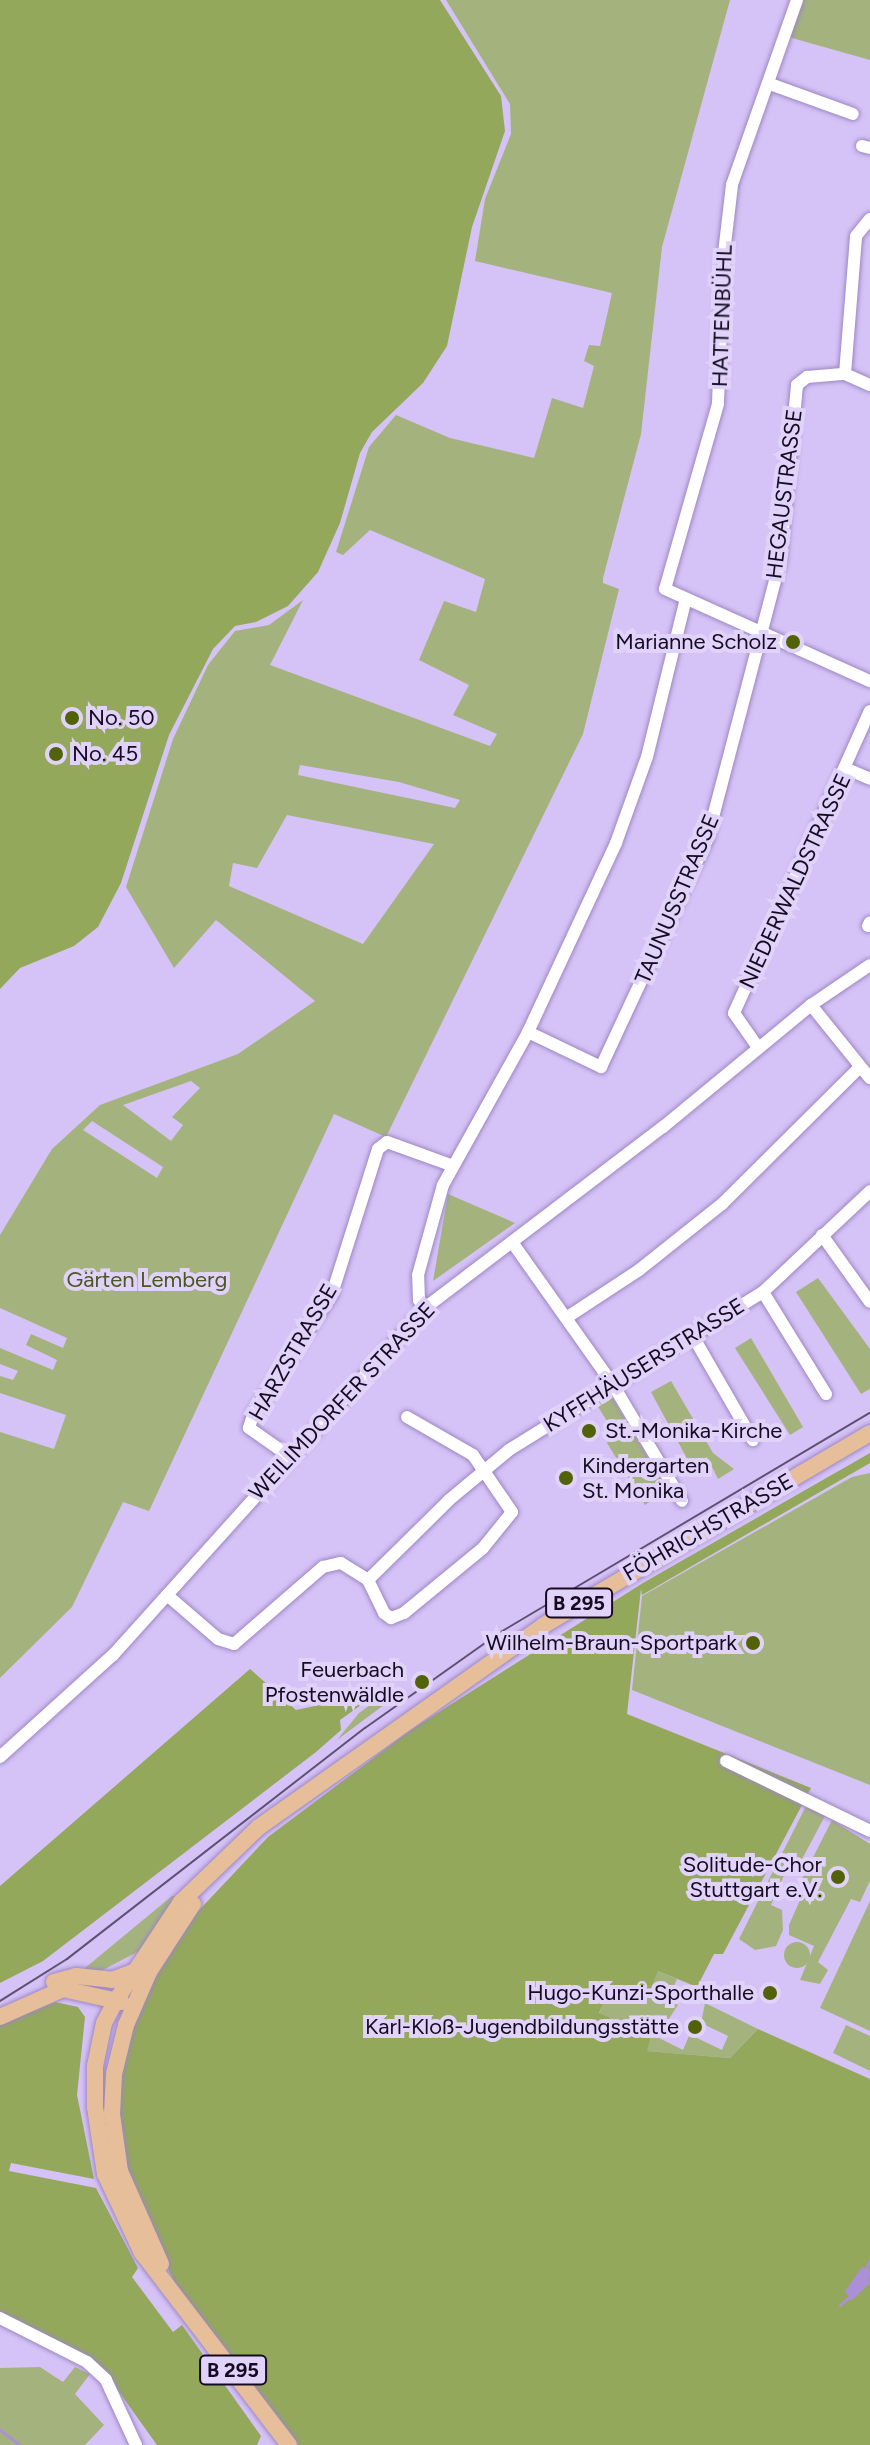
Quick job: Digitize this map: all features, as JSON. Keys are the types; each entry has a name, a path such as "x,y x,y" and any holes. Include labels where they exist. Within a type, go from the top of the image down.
{"main road":[{"name":"FÖHRICHSTRASSE","path":"294,1805 450,1690 607,1585 870,1433"},
{"name":"B 295","path":"289,2445 142,2253 105,2174 95,2107 102,2031 133,1972 198,1883 259,1827 294,1805"},
{"name":"B 295","path":"177,2296 127,2193 116,2151 112,2095 126,2025 169,1936 199,1897 294,1805"},
{"path":"0,2010 55,1982 76,1976 102,1981 133,1972"},
{"path":"102,1981 117,2001 126,2025"},
{"path":"0,2017 55,1991 80,1989 117,2001 140,1992"},
{"path":"80,1989 102,2031"}],"street":[{"name":"HATTENBÜHL","path":"685,602 668,595 665,589 718,404 724,253 732,185 797,0"},
{"path":"770,84 853,114"},
{"path":"845,374 856,236 870,219"},
{"name":"HEGAUSTRASSE","path":"761,633 780,562 797,385 807,377 845,374 870,385"},
{"path":"425,1308 419,1300 418,1275 451,1165 528,1032 628,812 685,602 870,681"},
{"name":"TAUNUSSTRASSE","path":"528,1032 601,1067 707,840 761,633"},
{"name":"NIEDERWALDSTRASSE","path":"757,1046 734,1013 847,769 870,711"},
{"path":"847,769 870,779"},
{"name":"WEILIMDORFER STRASSE","path":"0,1757 113,1655 425,1308 663,1127 757,1046 870,965"},
{"path":"811,1005 870,1078"},
{"path":"566,1318 639,1270 722,1204 859,1068"},
{"name":"HARZSTRASSE","path":"289,1456 249,1428 254,1412 332,1294 378,1149 387,1142 451,1165"},
{"name":"KYFFHÄUSERSTRASSE","path":"368,1580 485,1470 612,1383 694,1338 763,1292 870,1191"},
{"path":"822,1235 870,1302"},
{"path":"512,1242 612,1383 682,1501"},
{"path":"763,1292 826,1394"},
{"path":"694,1338 753,1440"},
{"path":"167,1595 218,1639 234,1644 323,1567 341,1563 368,1580 384,1613 398,1616 483,1548 512,1512 473,1455 407,1417"},
{"path":"726,1761 870,1831"},
{"path":"0,2318 87,2362 106,2380 136,2445"}],"green space":[{"path":"0,0 440,0 501,96 505,131 472,227 447,346 423,383 372,432 360,453 340,523 318,572 288,606 256,622 235,626 213,649 169,735 121,883 98,927 74,946 20,968 0,989"},
{"name":"Gärten Lemberg","path":"446,0 730,0 662,247 641,434 603,578 603,583 619,589 583,734 386,1137 334,1114 149,1511 123,1502 72,1607 0,1678 0,1432 54,1449 66,1415 0,1393 0,1376 13,1380 18,1371 0,1364 0,1348 53,1370 57,1360 26,1345 31,1334 63,1348 67,1338 0,1308 0,1235 52,1149 100,1105 238,1054 315,1001 216,920 174,968 126,887 173,739 208,665 235,631 269,625 303,600 270,665 490,746 497,734 453,715 469,685 419,660 444,601 476,612 485,579 370,530 343,555 336,552 369,447 396,415 450,438 534,458 552,398 583,408 594,366 584,361 589,345 600,346 612,293 475,261 485,199 511,134 510,104","holes":["300,765 399,782 460,800 455,808 298,775","287,815 434,844 363,944 229,886 233,863 257,868","191,1081 200,1088 172,1117 183,1125 171,1141 123,1105","92,1121 163,1167 157,1178 83,1130"]},
{"path":"797,0 870,0 870,60 785,36"},
{"path":"448,1194 515,1223 433,1281"},
{"path":"818,1278 870,1349 870,1389 861,1394 796,1292"},
{"path":"751,1338 803,1427 790,1435 735,1348"},
{"path":"671,1381 713,1453 734,1469 718,1479 707,1457 691,1466 651,1392"},
{"path":"609,1392 667,1490 645,1505 607,1443 613,1431 594,1400"},
{"path":"870,1453 870,1463 642,1595 641,1589 627,1714 811,1788 723,1954 714,1954 697,1987 658,1971 646,1999 612,1986 599,2013 651,2036 647,2051 730,2058 758,2029 870,2079 870,2445 293,2445 179,2292 130,2188 119,2131 118,2078 133,2024 158,1971 187,1923 268,1837 412,1729 643,1583"},
{"name":"Wilhelm-Braun-Sportpark","path":"870,1473 870,1785 632,1690 642,1596 852,1477"},
{"path":"250,1669 296,1710 348,1699 361,1705 340,1720 341,1730 316,1752 43,1961 0,1983 0,1886"},
{"path":"395,1687 400,1693 337,1740 359,1713"},
{"path":"807,1804 825,1816 793,1876 785,1873 771,1905 782,1910 783,1930 776,1946 755,1950 739,1939"},
{"path":"832,1820 870,1844 870,1881 860,1902 851,1899 818,1962 828,1970 820,1984 800,1980 814,1946 789,1935 789,1925 808,1882 802,1879"},
{"path":"182,1895 141,1950 97,1973 85,1968 172,1896"},
{"path":"870,1901 870,2031 820,2008"},
{"path":"797,1942 806,1946 810,1955 806,1964 797,1968 788,1964 784,1955 788,1946"},
{"path":"658,1971 677,1979 668,2000 678,2005 657,2037 683,2050 692,2029 699,2032 697,2038 722,2050 728,2036 701,2023 705,2003 758,2029 730,2058 647,2051 599,2014 612,1985"},
{"path":"55,2002 78,2007 85,2017 77,2095 94,2179 11,2163 9,2171 96,2188 138,2268 132,2277 173,2332 182,2325 261,2436 257,2445 157,2445 107,2375 0,2312 0,2024"},
{"path":"846,2025 870,2036 870,2071 833,2053"},
{"path":"40,2367 63,2382 75,2367 90,2374 75,2394 104,2425 85,2445 0,2445 0,2368"}],"shaded area":[{"path":"862,2267 870,2269 869,2284 851,2301 845,2291"}],"waterway":[{"path":"865,2270 870,2260"},
{"path":"840,2305 849,2297"},
{"path":"0,2430 20,2445"}],"tram line":[{"path":"0,2001 67,1959 365,1728 499,1633 870,1413"}],"place":[{"name":"Marianne Scholz","path":"793,642"},
{"name":"No. 50","path":"72,718"},
{"name":"No. 45","path":"56,754"},
{"name":"St.-Monika-Kirche","path":"589,1431"},
{"name":"Kindergarten St. Monika","path":"566,1478"},
{"name":"Wilhelm-Braun-Sportpark","path":"753,1643"},
{"name":"Feuerbach Pfostenwäldle","path":"422,1682"},
{"name":"Solitude-Chor Stuttgart e.V.","path":"838,1877"},
{"name":"Hugo-Kunzi-Sporthalle","path":"770,1993"},
{"name":"Karl-Kloß-Jugendbildungsstätte","path":"695,2027"}]}
